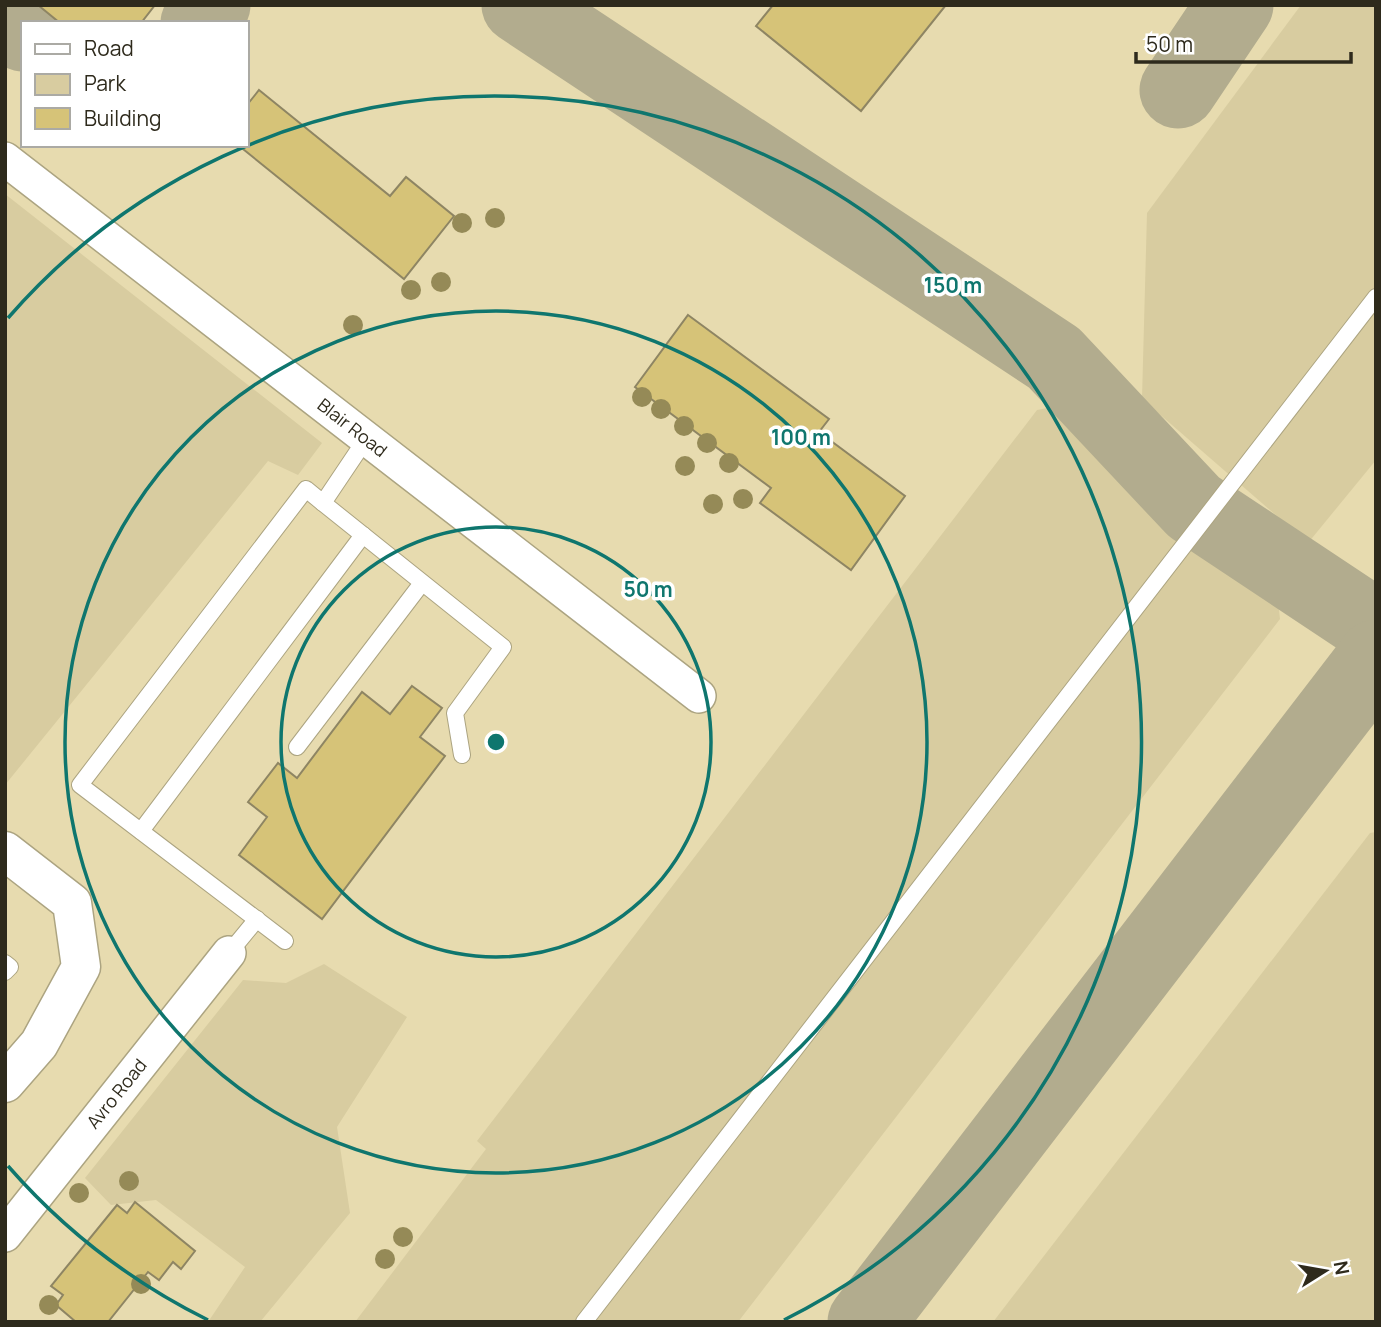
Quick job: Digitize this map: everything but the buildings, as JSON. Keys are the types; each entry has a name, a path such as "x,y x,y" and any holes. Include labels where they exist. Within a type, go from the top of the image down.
{"street":[{"name":"Blair Road","path":"5,159 699,696"},
{"path":"5,851 72,903 81,967 39,1044 5,1083"},
{"name":"Avro Road","path":"5,1235 229,953"}],"lane":[{"path":"584,1322 1376,297"},
{"path":"323,503 366,439"},
{"path":"285,941 80,785 306,489 503,648 455,713 462,755"},
{"path":"141,831 363,536"},
{"path":"297,747 422,583"},
{"path":"229,953 257,919"},
{"path":"5,963 10,967 5,972"}],"shaded area":[{"path":"5,5 1376,5 1376,1322 5,1322"}],"green space":[{"path":"1301,5 1376,5 1376,460 1308,543 1142,399 1147,213"},
{"path":"5,194 322,443 298,475 268,461 5,785"},
{"path":"1058,406 1173,532 1278,602 1280,619 738,1322 355,1322 486,1149 477,1141 1037,410"},
{"path":"1376,832 1376,1322 993,1322 1370,833"},
{"path":"324,964 407,1017 337,1127 350,1213 260,1322 208,1322 245,1267 156,1200 111,1205 85,1178 243,980 286,983"}],"taxiway":[{"path":"200,21 212,5"},
{"path":"520,5 1054,358 1194,507 1376,628"},
{"path":"1178,90 1235,5"},
{"path":"5,20 21,32"},
{"path":"866,1322 1376,658"}]}
